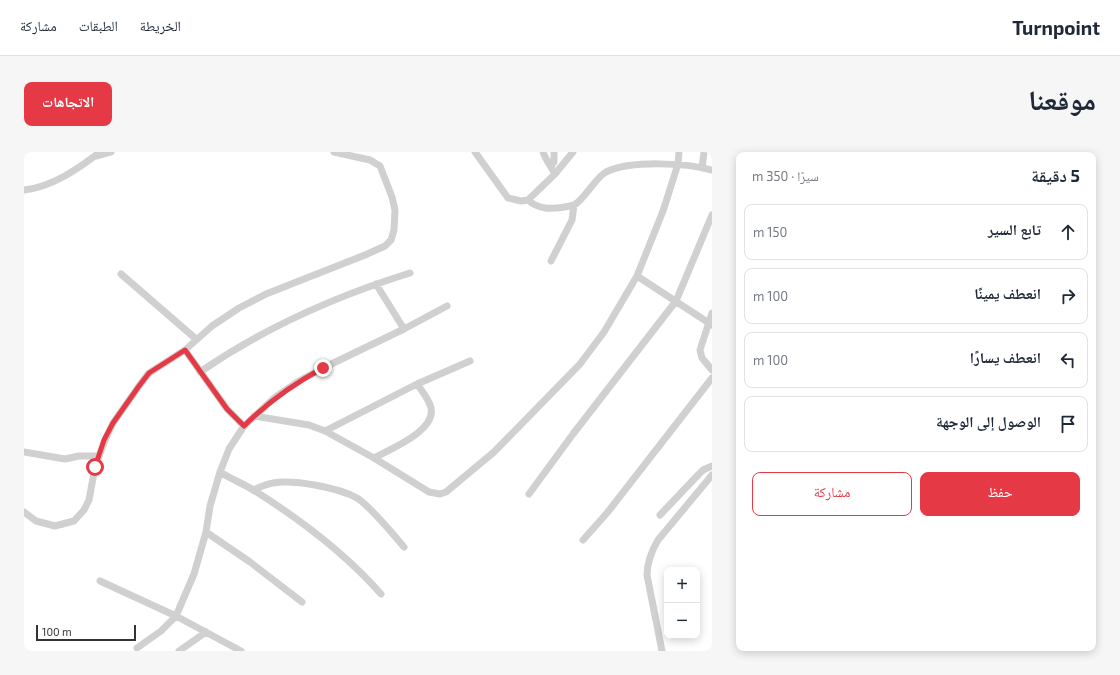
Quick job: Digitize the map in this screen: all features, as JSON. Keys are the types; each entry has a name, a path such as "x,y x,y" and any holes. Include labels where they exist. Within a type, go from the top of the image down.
{"street":[{"path":"24,190 35,189 53,182 73,171 98,154 111,152"},
{"path":"24,512 36,521 55,526 74,521 84,510 89,500 95,467 100,456 104,440 113,423 139,386 149,373 185,350 212,326 239,308 266,294 365,255 385,246 391,240 394,230 395,210 384,174 380,166 356,154 334,152"},
{"path":"475,152 508,198 521,202 528,200 555,174 573,152"},
{"path":"543,152 546,161 551,166 555,174"},
{"path":"551,166 554,162 554,152"},
{"path":"254,416 309,425 325,431 374,458 429,492 440,494 446,492 494,452 580,364 604,332 637,276 663,211 678,164 679,152"},
{"path":"702,168 704,152"},
{"path":"528,200 540,208 550,209 574,205 606,172 624,167 678,164 712,170"},
{"path":"551,261 572,220 574,205"},
{"path":"529,494 573,434 676,301 712,216"},
{"path":"200,372 224,355 269,330 311,310 351,293 410,273"},
{"path":"121,274 196,339"},
{"path":"637,276 710,323"},
{"path":"376,284 404,329"},
{"path":"137,648 161,632 176,616 194,574 206,532 210,506 220,472 229,449 244,426 274,398 299,381 447,306"},
{"path":"712,313 710,323 700,347 700,355 712,370"},
{"path":"185,350 227,409 244,426"},
{"path":"325,431 417,384 470,361"},
{"path":"583,540 607,513 712,378"},
{"path":"374,458 426,427 431,410 428,400 417,384"},
{"path":"24,452 65,459 79,456 100,456"},
{"path":"660,514 703,470 712,466"},
{"path":"220,472 253,490 333,547 366,576 381,594"},
{"path":"662,651 648,575 648,564 651,551 658,540 712,475"},
{"path":"253,490 274,482 288,482 340,491 357,499 366,506 404,547"},
{"path":"206,532 250,562 302,602"},
{"path":"100,581 176,616 241,651"},
{"path":"179,651 206,632"}],"route":[{"path":"95,467 100,456 104,440 113,423 139,386 149,373 185,350 227,409 244,426 274,398 299,381 323,368"}]}
